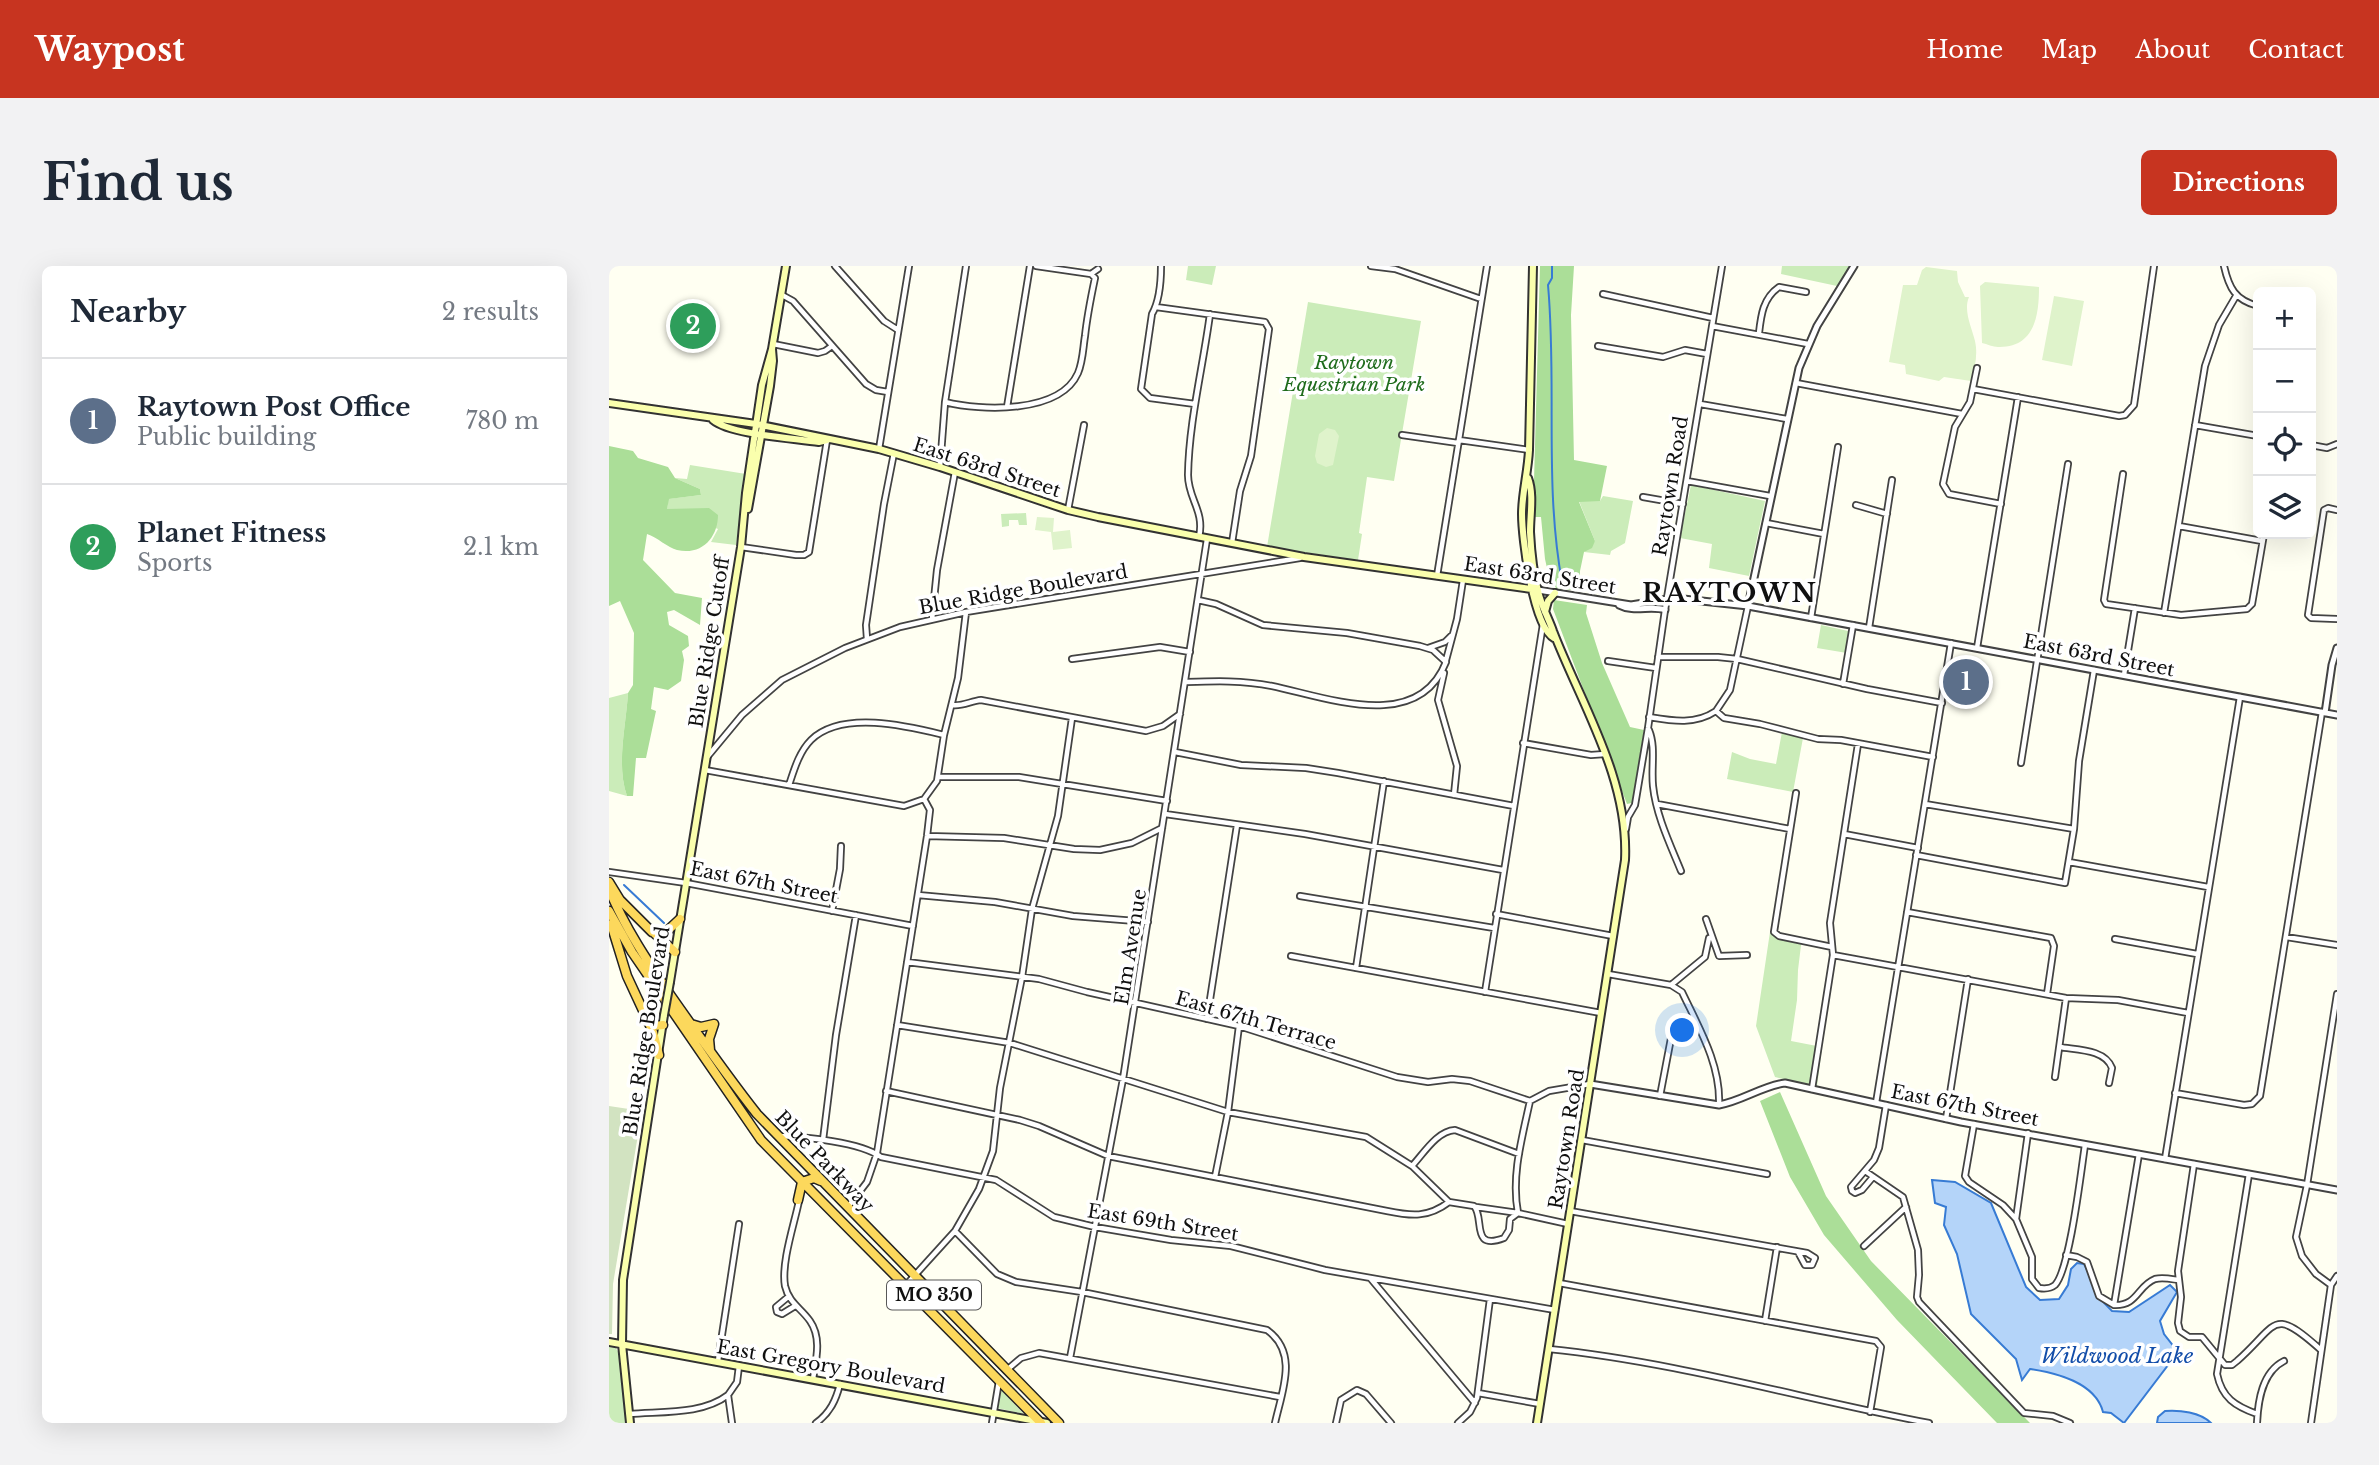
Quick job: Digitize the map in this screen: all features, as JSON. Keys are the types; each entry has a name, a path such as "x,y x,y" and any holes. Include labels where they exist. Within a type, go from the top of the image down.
{"highway":[{"path":"609,882 620,900 675,952"},
{"name":"Blue Parkway","path":"609,890 635,942 710,1053 757,1114 1059,1423"},
{"name":"Blue Parkway","path":"609,911 632,952 761,1140 1043,1423"},
{"path":"609,918 632,988 655,1037 659,1055"},
{"path":"652,932 666,932 680,919"},
{"path":"647,1019 654,1026 663,1025"},
{"path":"690,1024 701,1027 714,1024 709,1038 710,1053"},
{"path":"795,1175 805,1173 809,1167"},
{"path":"798,1200 805,1185 814,1178 824,1183"},
{"path":"905,1284 918,1286 932,1293"}],"main road":[{"name":"Blue Ridge Cutoff","path":"704,770 744,519 751,496 759,429 773,361 786,266"},
{"path":"1533,266 1528,478 1531,486 1535,590 1543,624 1554,638"},
{"name":"East 63rd Street","path":"609,403 759,429 815,435 827,440 879,449 1068,510 1207,539 1304,557 1535,590"},
{"path":"1535,590 1554,638"},
{"path":"1545,613 1548,601 1555,593"},
{"name":"Raytown Road","path":"1537,1423 1625,860 1625,833 1617,789 1606,754 1554,638"},
{"name":"Blue Ridge Boulevard","path":"630,1423 622,1344 623,1280 704,770"},
{"name":"East Gregory Boulevard","path":"609,1342 1043,1423"}],"street":[{"path":"835,266 884,321 898,330"},
{"path":"879,449 909,266"},
{"path":"940,467 945,402 966,266"},
{"path":"1007,407 1030,266"},
{"path":"945,402 976,407 1007,407 1050,398 1070,385 1077,375 1095,278 1091,274 1036,266"},
{"path":"1161,266 1156,307 1151,314 1140,384 1143,394 1150,398 1195,404"},
{"path":"1371,266 1405,269 1482,299"},
{"path":"1437,576 1487,266"},
{"name":"Raytown Road","path":"1625,833 1628,817 1636,800 1649,728 1665,610 1722,266"},
{"path":"1649,717 1689,721 1705,717 1716,711 1730,690 1795,383 1808,344 1854,266"},
{"path":"1973,389 2119,416 2127,414 2134,405 2154,266"},
{"path":"2224,266 2236,296 2253,305"},
{"path":"1091,274 1098,268"},
{"path":"1759,333 1768,297 1776,288 1779,286 1806,292"},
{"path":"1603,294 1713,318"},
{"path":"781,295 793,300 866,384 876,390 888,392"},
{"path":"2164,613 2210,347 2236,296"},
{"path":"1156,307 1266,323 1269,329 1253,444 1248,470 1240,491 1232,543"},
{"path":"1199,537 1201,516 1188,477 1195,404 1210,314"},
{"path":"1712,326 1808,344"},
{"path":"773,346 818,353 832,346"},
{"path":"1598,346 1663,357 1685,350 1707,354"},
{"path":"1977,368 1970,402 1955,427 1943,481 1944,489 1949,494 2001,504"},
{"path":"1795,383 1962,414"},
{"path":"1977,648 2018,397"},
{"path":"1700,404 1787,419"},
{"path":"1068,510 1084,425"},
{"path":"2195,425 2253,435"},
{"path":"1402,435 1529,450"},
{"path":"741,547 796,555 807,554 811,550 827,440"},
{"path":"2316,446 2324,448 2336,444"},
{"path":"1811,618 1838,447"},
{"path":"867,639 866,625 894,453"},
{"path":"2021,763 2068,464"},
{"path":"932,619 937,570 955,472"},
{"path":"2123,474 2105,603 2164,613 2195,615 2248,608 2252,604 2262,541 2179,526"},
{"path":"1869,628 1892,480"},
{"path":"1687,481 1770,496"},
{"path":"1643,497 1683,504"},
{"path":"1856,505 1887,514"},
{"path":"2337,510 2325,509 2308,615 2310,618 2337,618"},
{"path":"1765,523 1823,534"},
{"name":"Elm Avenue","path":"1070,1358 1123,1079 1207,539"},
{"name":"Blue Ridge Boulevard","path":"706,758 742,715 782,680 867,639 932,619 966,612 1304,557"},
{"path":"1454,795 1457,766 1438,700 1463,580"},
{"name":"East 63rd Street","path":"1535,590 1631,605 1667,599 1748,606 2337,715"},
{"path":"1198,600 1216,604 1263,625 1347,633 1426,648 1436,652 1446,662"},
{"path":"1617,603 1631,609 1665,610"},
{"path":"2125,675 2135,608"},
{"path":"704,770 904,806 924,799 934,788 938,777 944,735 958,678 966,612"},
{"path":"1485,992 1543,624"},
{"path":"1843,684 1853,625"},
{"path":"1426,648 1445,642 1454,629"},
{"path":"1539,640 1554,638"},
{"path":"1876,1103 1951,643"},
{"path":"1072,659 1160,647 1190,652"},
{"path":"2175,1093 2244,1105 2260,1096 2337,648"},
{"path":"1658,657 1737,659 1843,684 1942,703"},
{"path":"1608,661 1656,668"},
{"path":"1186,682 1243,681 1366,706 1394,704 1416,696 1431,686 1441,674 1446,662"},
{"path":"1916,855 2063,883 2067,880 2079,761 2094,670"},
{"path":"2165,1159 2240,697"},
{"path":"952,705 981,700 1146,730 1163,726 1181,713"},
{"path":"1716,711 1724,718 1818,739 1933,757"},
{"path":"905,1284 955,1231 975,1198 993,1151 1000,1088 1023,977 1031,909 1051,845 1072,718"},
{"path":"789,785 808,743 834,728 853,724 880,724 944,735"},
{"path":"1649,728 1652,738 1653,787 1661,820 1681,870"},
{"path":"1523,743 1591,755 1606,754"},
{"path":"1812,1089 1833,955 1830,923 1858,744"},
{"path":"1175,752 1241,765 1306,768 1514,806"},
{"path":"938,777 1019,777 1167,801"},
{"path":"1356,968 1384,781"},
{"path":"1796,793 1774,927 1779,936 1832,947"},
{"path":"848,1207 867,1182 877,1153 927,836 930,810 924,799"},
{"path":"1657,804 1790,829"},
{"path":"1925,804 2074,830"},
{"path":"1165,814 1374,846 1503,870"},
{"path":"1207,1019 1237,825"},
{"path":"927,836 1004,838 1086,850 1116,848 1163,827"},
{"path":"1844,834 1918,848"},
{"path":"832,911 840,869 841,846"},
{"path":"2069,862 2208,887"},
{"name":"East 67th Street","path":"610,872 686,883 913,926"},
{"path":"918,895 1073,916 1148,922"},
{"path":"1300,896 1494,929"},
{"path":"1907,912 2049,937 2054,946 2047,994"},
{"path":"1496,914 1613,936"},
{"path":"823,1140 836,1035 856,915"},
{"path":"1706,919 1719,956 1747,955"},
{"path":"2286,937 2337,945"},
{"path":"1674,986 1705,957 1709,938"},
{"path":"2115,939 2197,954"},
{"path":"1833,955 2066,998 2118,1000 2188,1013"},
{"path":"1291,956 1601,1013"},
{"name":"East 67th Terrace","path":"907,962 1023,977 1240,1026 1397,1077 1428,1082 1470,1081 1530,1101"},
{"path":"1608,974 1674,986 1682,992 1716,1068 1719,1105"},
{"path":"1947,1119 1968,979"},
{"path":"2330,1285 2316,1274 2302,1256 2297,1244 2297,1231 2307,1185 2337,994"},
{"path":"2055,1077 2066,998"},
{"path":"1660,1096 1672,1033 1677,1027 1694,1018"},
{"path":"897,1025 1010,1043 1228,1112 1366,1138 1412,1166 1449,1202 1568,1224"},
{"path":"1215,1178 1228,1112 1240,1026"},
{"path":"2060,1047 2101,1055 2111,1063 2109,1083"},
{"name":"East 67th Street","path":"1590,1084 1719,1105 1733,1103 1776,1084 1785,1083 1947,1119 2337,1190"},
{"path":"1518,1213 1514,1193 1530,1101 1549,1090 1590,1084"},
{"path":"886,1091 1039,1126 1108,1156 1215,1178 1414,1216 1432,1212 1449,1202"},
{"path":"1873,1177 1862,1190 1853,1192 1851,1188 1874,1160 1879,1148 1886,1105"},
{"path":"1974,1124 1965,1176 1969,1182 2003,1205 2016,1219 2032,1257 2032,1279 2035,1285 2046,1289 2056,1284 2066,1255 2085,1145"},
{"path":"1412,1166 1448,1130 1455,1130 1519,1153"},
{"path":"2016,1219 2028,1133"},
{"name":"East 69th Street","path":"778,1136 823,1140 877,1153 881,1157 984,1176 1005,1184 1054,1217 1094,1227 1171,1240 1231,1246 1325,1270 1555,1310"},
{"path":"1582,1140 1767,1174"},
{"path":"2114,1305 2139,1154"},
{"path":"2194,1164 2178,1280 2181,1297 2178,1318 2180,1331 2189,1337 2202,1338 2225,1365 2232,1365 2270,1327 2280,1324 2293,1326 2321,1350"},
{"path":"1865,1171 1898,1192 1906,1207 1917,1250 1919,1302 2024,1413 2053,1416 2070,1423"},
{"path":"2249,1174 2217,1374 2223,1392 2234,1404 2257,1414"},
{"path":"798,1200 785,1270 788,1297 810,1321 815,1332 817,1345 813,1379"},
{"path":"1476,1207 1479,1231 1483,1238 1490,1240 1504,1238 1509,1230 1510,1219 1518,1213"},
{"path":"1864,1246 1906,1207"},
{"path":"1570,1211 1798,1252"},
{"path":"717,1361 739,1224"},
{"path":"955,1231 992,1270 1016,1282 1082,1292 1261,1328 1280,1341 1286,1361 1275,1423"},
{"path":"1765,1321 1777,1247"},
{"path":"2066,1255 2087,1262 2099,1296 2114,1305 2130,1303 2154,1280 2178,1280"},
{"path":"2311,1423 2330,1285 2337,1276"},
{"path":"1370,1278 1475,1404"},
{"path":"1559,1283 1876,1341 1879,1344 1871,1412"},
{"path":"788,1297 776,1307 777,1312 782,1314 795,1306"},
{"path":"1458,1423 1475,1404 1478,1393 1490,1299"},
{"path":"1549,1349 1725,1379 1929,1423"},
{"path":"1007,1370 1028,1354 1039,1353 1280,1397"},
{"path":"2257,1423 2266,1380 2277,1365 2284,1361"},
{"path":"629,1414 705,1408 718,1403 737,1382 740,1365"},
{"path":"992,1423 999,1380"},
{"path":"816,1423 835,1402 840,1384"},
{"path":"1336,1423 1339,1404 1357,1390 1366,1394 1391,1423"},
{"path":"1478,1393 1540,1404"},
{"path":"728,1395 732,1423"}],"green space":[{"path":"1188,266 1216,266 1212,285 1186,280"},
{"path":"1540,266 1574,266 1571,315 1574,460 1607,466 1600,501 1579,502 1595,541 1592,548 1584,552 1580,591 1556,588 1549,577 1541,517 1533,517"},
{"path":"1782,266 1850,266 1837,286 1781,274"},
{"path":"1926,267 1957,271 1958,282 1965,297 1969,297 1967,314 1976,351 1971,381 1944,377 1939,381 1906,374 1905,365 1889,362 1903,285 1917,285 1922,270"},
{"path":"1985,282 2039,287 2036,319 2027,336 2020,342 1998,347 1982,343 1980,286"},
{"path":"2054,296 2084,301 2072,366 2042,360"},
{"name":"Raytown Equestrian Park","path":"1308,302 1421,321 1394,481 1367,477 1358,560 1267,547"},
{"path":"1327,428 1335,430 1339,436 1333,465 1326,467 1317,463 1315,456 1319,434"},
{"path":"609,446 633,451 638,458 668,467 675,478 700,489 701,495 669,499 667,509 709,508 718,515 712,537 694,550 674,549 647,534 643,560 675,593 702,598 700,625 674,610 667,612 669,625 688,636 689,646 682,651 684,660 681,681 668,690 654,687 651,709 656,711 646,758 636,758 633,796 627,796 622,758 628,693 633,685 634,633 620,601 609,606"},
{"path":"690,465 746,474 736,545 711,542 718,529 667,509 668,499 701,495 700,489 675,478 687,479"},
{"path":"1691,485 1765,501 1749,576 1709,568 1712,544 1680,538"},
{"path":"1603,496 1633,501 1625,543 1611,551 1610,555 1584,552 1595,541 1579,501 1600,501"},
{"path":"1026,513 1027,525 1019,525 1018,520 1009,520 1009,526 1002,527 1001,514"},
{"path":"1037,517 1054,518 1053,532 1070,530 1072,548 1053,550 1051,532 1035,530"},
{"path":"1554,600 1587,605 1586,613 1602,663 1630,727 1644,730 1632,803 1627,804 1553,609"},
{"path":"1821,625 1848,631 1847,653 1817,648"},
{"path":"628,693 622,758 627,796 609,791 609,698"},
{"path":"1782,732 1803,738 1793,792 1727,779 1732,752 1776,764"},
{"path":"1770,932 1802,937 1791,1041 1822,1047 1817,1087 1775,1077 1756,1026"},
{"path":"1780,1092 1826,1196 1871,1261 2030,1423 1997,1423 1897,1320 1824,1235 1790,1177 1760,1101"},
{"path":"609,1106 642,1111 613,1284 612,1334 609,1334"},
{"path":"609,1344 613,1344 619,1353 626,1423 609,1423"},
{"path":"1001,1390 1024,1414 997,1408"}],"water":[{"name":"Wildwood Lake","path":"1932,1180 1955,1182 1991,1203 2026,1287 2040,1300 2059,1299 2068,1285 2071,1269 2077,1263 2084,1264 2098,1294 2112,1311 2129,1312 2170,1285 2177,1292 2160,1321 2164,1334 2178,1352 2124,1423 2111,1413 2103,1412 2099,1402 2083,1386 2062,1376 2030,1369 2022,1380 2016,1359 1971,1314 1957,1254 1944,1225 1946,1207 1935,1203"},
{"path":"2165,1411 2189,1412 2211,1423 2157,1423 2158,1417"}],"waterway":[{"path":"1552,266 1552,278 1548,285 1553,508 1562,582"},
{"path":"624,885 664,923"}],"place":[{"name":"Planet Fitness","path":"693,326"},
{"name":"Raytown Post Office","path":"1966,682"}],"district":[{"name":"RAYTOWN","path":"1730,593"}]}
